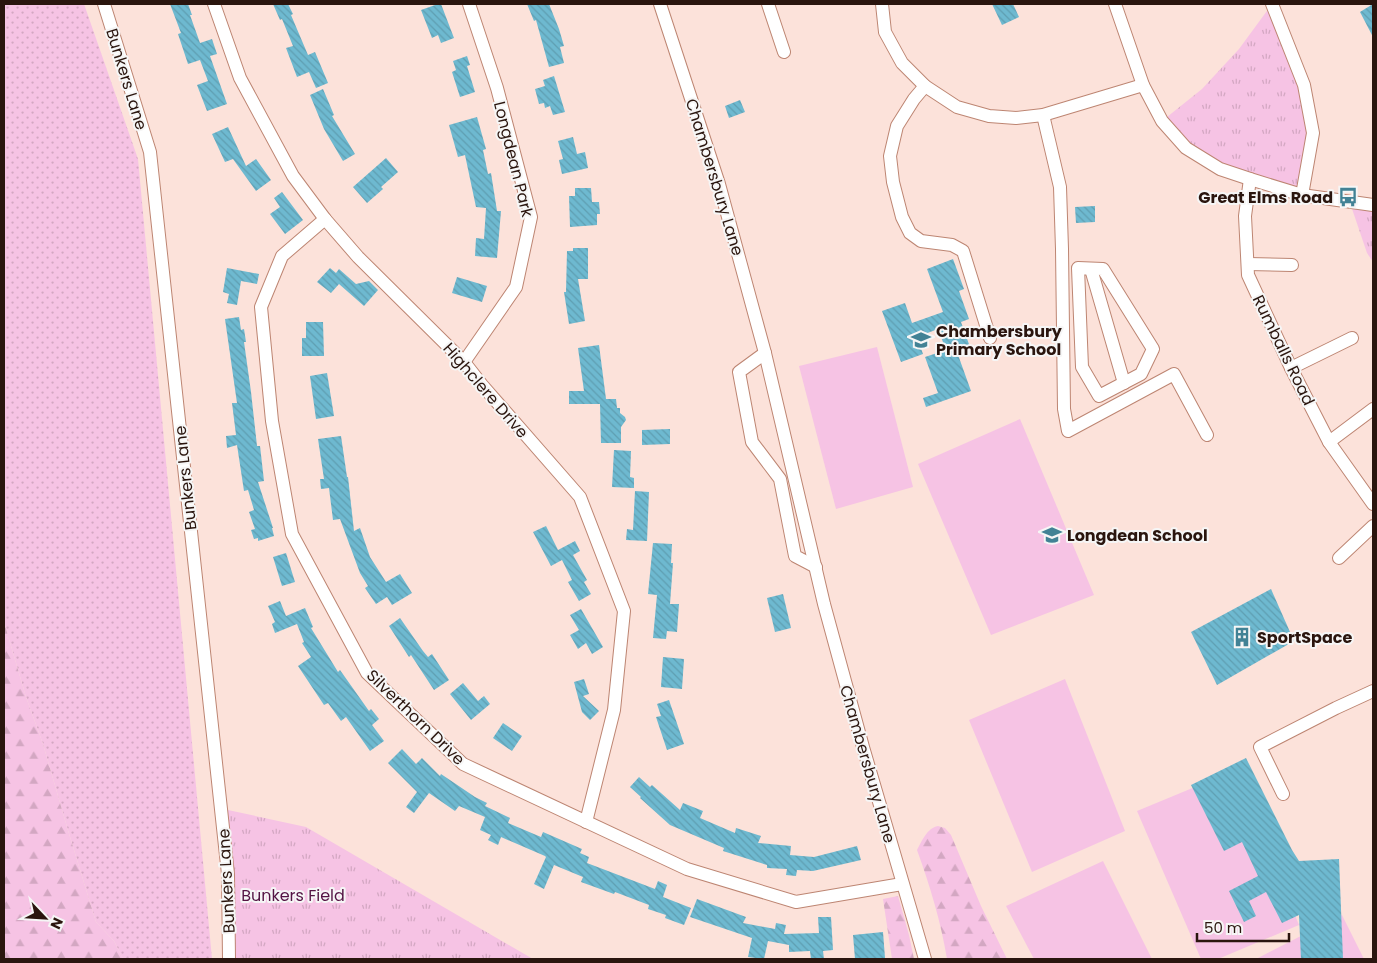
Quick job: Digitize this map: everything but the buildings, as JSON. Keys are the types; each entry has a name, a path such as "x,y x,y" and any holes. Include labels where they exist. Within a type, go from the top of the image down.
{"street":[{"name":"Bunkers Lane","path":"104,4 150,152 228,874 229,959"},
{"name":"Highclere Drive","path":"214,4 240,78 293,176 325,219 358,257 464,362 580,497 624,611 614,710 586,822"},
{"name":"Longdean Park","path":"464,362 516,287 532,217 497,88 469,4"},
{"name":"Chambersbury Lane","path":"660,4 719,184 765,352 816,567 858,728 925,959"},
{"path":"768,4 784,52"},
{"path":"882,4 885,32 902,63 925,86 957,107 988,116 1016,118 1043,115 1143,85"},
{"path":"1115,4 1143,85 1162,121 1186,148 1220,169 1302,195 1373,205"},
{"path":"1272,4 1304,85 1314,134 1302,195"},
{"path":"925,86 914,99 897,126 890,156 893,182 902,217 910,233 921,241 952,245 964,251 990,338"},
{"path":"1043,115 1060,187 1064,409 1068,431 1174,374 1207,436"},
{"name":"Rumballs Road","path":"1250,179 1245,216 1248,275 1291,368 1329,442 1373,504"},
{"name":"Silverthorn Drive","path":"325,219 282,256 262,307 272,421 292,534 367,673 463,764 687,869 796,902 902,884"},
{"path":"1062,257 1084,268 1103,269 1153,349 1131,397"},
{"path":"1248,264 1292,265"},
{"path":"1084,268 1082,366 1099,396 1141,374"},
{"path":"1084,268 1124,383"},
{"path":"1291,368 1352,338"},
{"path":"765,352 738,372 752,442 780,479 795,556 816,567"},
{"path":"1329,442 1373,409"},
{"path":"1339,558 1373,526"},
{"path":"1283,794 1260,747 1373,691"}],"green space":[{"path":"4,4 84,4 138,159 212,959 123,959 114,941 96,922 43,744 26,697 4,622"},
{"path":"1272,4 1313,133 1302,195 1220,169 1162,121 1202,89 1239,49"},
{"path":"1348,197 1373,202 1373,262 1367,253"},
{"path":"877,347 913,487 836,509 799,366"},
{"path":"1020,419 1094,595 991,635 918,464"},
{"path":"4,622 26,697 43,744 96,922 114,941 123,959 4,959"},
{"path":"1065,679 1125,831 1032,872 969,720"},
{"path":"1236,770 1299,925 1218,959 1201,959 1137,811"},
{"name":"Bunkers Field","path":"228,810 306,827 533,959 229,959"},
{"path":"938,826 945,828 951,835 981,906 1007,959 947,959 935,904 917,850 928,832"},
{"path":"1103,861 1152,959 1034,959 1006,906"},
{"path":"898,896 914,959 892,959 883,899"},
{"path":"1342,915 1364,959 1256,959"}],"place":[{"name":"Great Elms Road","path":"1348,197"},
{"name":"Chambersbury Primary School","path":"921,340"},
{"name":"Longdean School","path":"1052,535"},
{"name":"SportSpace","path":"1242,637"}]}
